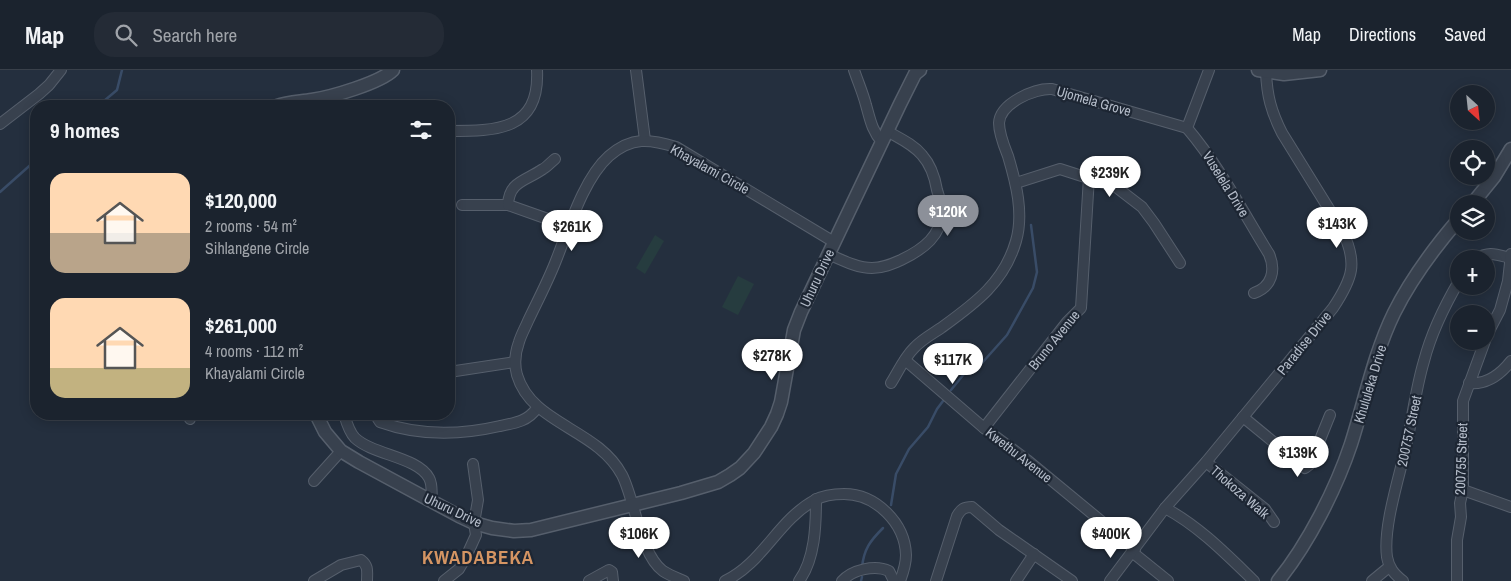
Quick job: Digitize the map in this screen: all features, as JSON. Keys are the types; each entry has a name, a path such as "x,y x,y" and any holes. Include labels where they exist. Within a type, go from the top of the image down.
{"street":[{"path":"31,100 49,85 61,70"},
{"path":"310,100 380,80 393,70"},
{"path":"455,131 497,129 509,126 520,120 532,105 538,83 538,70"},
{"path":"636,70 645,140"},
{"path":"828,254 850,263 871,268 885,266 923,249 934,236 941,218 936,184 929,166 922,155 912,146 885,136 875,135 854,70"},
{"path":"1187,128 1209,70"},
{"path":"1262,71 1284,74 1320,70"},
{"name":"Uhuru Drive","path":"319,420 325,432 341,451 358,462 474,523 492,528 531,530 718,482 740,468 767,435 782,402 794,330 808,296 915,71"},
{"name":"Paradise Drive","path":"1110,581 1165,508 1206,462 1337,302 1345,291 1350,277 1352,262 1350,246 1282,133 1270,106 1262,71"},
{"name":"Ujomela Grove","path":"890,383 914,348 981,296 997,281 1008,264 1018,230 1018,208 1016,183 1002,137 999,120 1007,106 1034,91 1043,88 1052,89 1187,128"},
{"path":"0,124 30,101"},
{"name":"Vuselela Drive","path":"1187,128 1219,170 1269,254 1273,264 1273,273 1269,283 1262,290 1254,293"},
{"name":"Khayalami Circle","path":"679,580 662,570 651,554 622,474 608,456 591,441 537,408 528,398 517,376 515,362 519,341 555,263 566,233 594,174 603,162 620,148 645,140 676,147 834,242"},
{"path":"1479,195 1494,177 1511,149"},
{"path":"508,205 508,196 518,183 542,170 555,159"},
{"path":"1016,183 1060,168 1116,187 1142,207 1180,264"},
{"name":"Bruno Avenue","path":"984,428 1067,322 1081,308 1089,177"},
{"path":"462,205 508,205 545,218 566,233"},
{"name":"Khululeka Drive","path":"1278,581 1300,550 1334,487 1351,446 1381,344 1394,313 1413,279 1450,230"},
{"path":"1495,253 1511,256 1508,281 1500,310 1495,320"},
{"name":"200757 Street","path":"1389,567 1387,533 1424,361 1435,330 1452,295"},
{"name":"200755 Street","path":"1457,581 1457,540 1463,490 1463,401 1482,350"},
{"name":"Kwethu Avenue","path":"905,360 984,428 1028,460 1168,581"},
{"path":"1469,383 1477,384 1494,378 1511,361"},
{"path":"455,371 515,362"},
{"path":"379,420 396,427 424,432 479,431 532,416 537,408"},
{"path":"1243,417 1305,468 1311,462 1330,415"},
{"path":"347,420 355,438 422,469 429,478 432,488 432,501"},
{"path":"314,481 341,451"},
{"name":"Thokoza Walk","path":"1206,462 1265,509 1274,522"},
{"path":"444,581 459,569 476,535 474,523 478,500 473,464"},
{"path":"1463,490 1511,507"},
{"path":"725,581 744,570 803,507 816,499 830,494 848,494 864,497 882,507 898,527 904,543 906,554 900,581"},
{"path":"799,581 810,559 814,535 816,499"},
{"path":"936,581 958,516 961,510 966,507 972,507 999,530 1072,581"},
{"path":"1165,508 1183,518 1220,548 1254,581"},
{"path":"1016,581 1034,554"},
{"path":"314,581 341,565 361,560 368,569 367,581"},
{"path":"1372,581 1389,567 1403,581"},
{"path":"842,581 853,574 875,568 889,571 894,581"},
{"path":"589,581 609,570 612,572 613,581"}],"green space":[{"path":"655,235 664,241 645,274 636,268"},
{"path":"738,276 754,284 738,315 722,307"}],"waterway":[{"path":"105,100 117,90 122,70"},
{"path":"0,192 30,165"},
{"path":"951,390 964,374 982,363 1007,335 1033,288 1037,272 1031,225"},
{"path":"891,505 896,474 909,449 928,427 943,401"},
{"path":"862,567 868,546 883,528"},
{"path":"861,581 862,577"}],"district":[{"name":"KWADABEKA","path":"478,557"}]}
